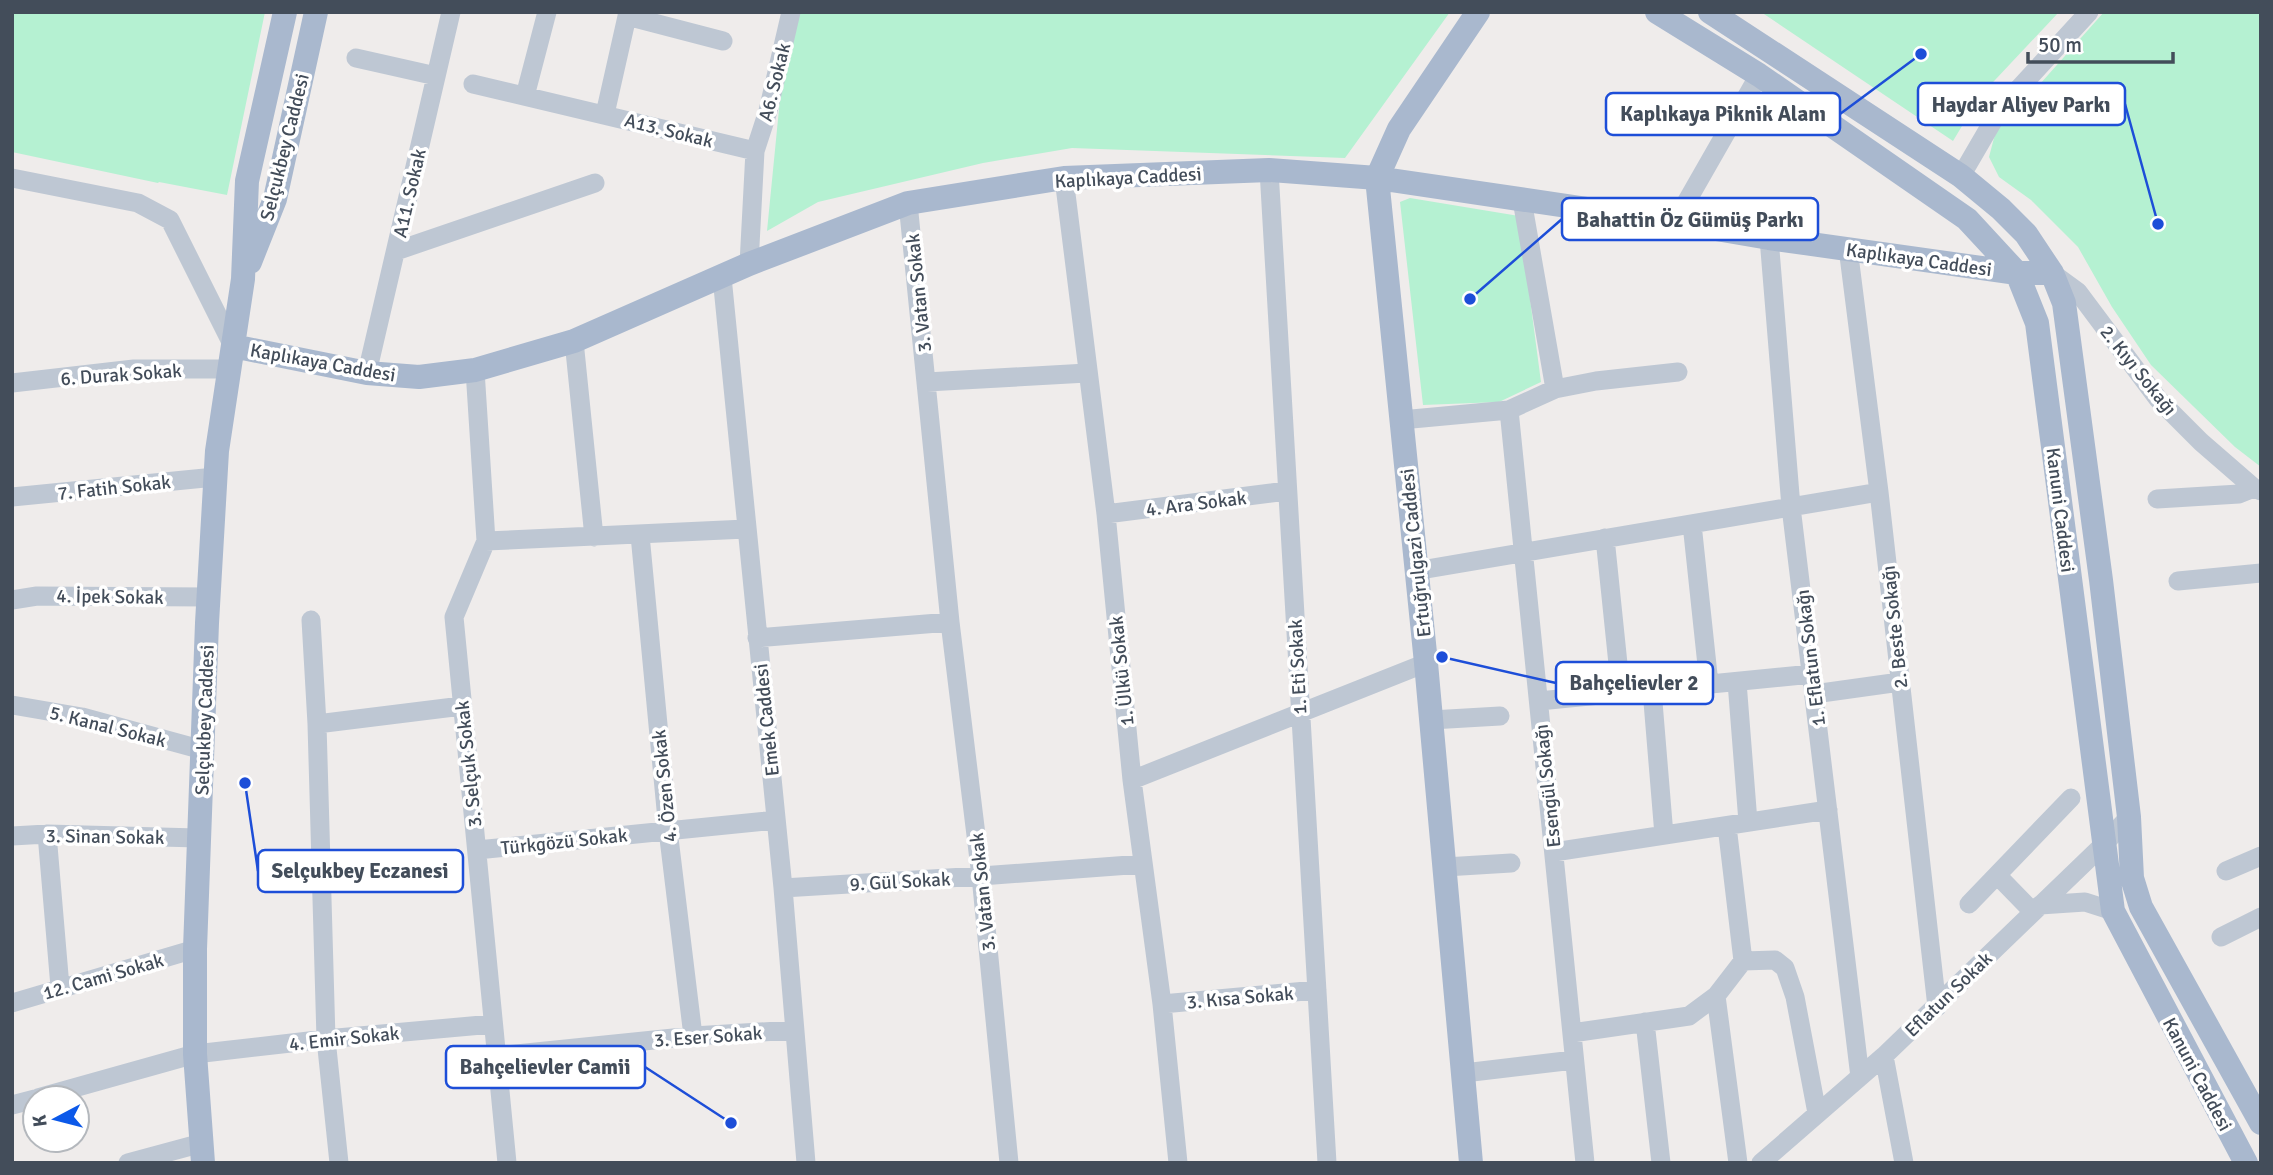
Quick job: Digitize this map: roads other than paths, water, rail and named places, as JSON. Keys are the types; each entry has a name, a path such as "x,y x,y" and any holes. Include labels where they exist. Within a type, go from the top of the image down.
{"main road":[{"name":"Selçukbey Caddesi","path":"203,1153 195,1054 195,949 216,451 243,279 247,181 285,12"},
{"name":"Selçukbey Caddesi","path":"243,279 275,199 316,12"},
{"name":"Ertuğrulgazi Caddesi","path":"1471,1163 1432,720 1377,178 1399,129 1478,12"},
{"name":"Kanuni Caddesi","path":"1657,12 1759,75 1968,219 2017,273 2037,323 2113,911 2246,1163"},
{"name":"Kanuni Caddesi","path":"1710,12 1961,176 2026,234 2052,272 2064,303 2099,566 2129,817 2132,878 2141,907 2261,1123"},
{"name":"Kaplıkaya Caddesi","path":"231,358 419,377 475,370 573,341 749,264 908,204 1064,178 1269,170 1377,178 1675,222 1769,239 2017,273 2052,272"}],"street":[{"name":"A11. Sokak","path":"367,373 451,12"},
{"path":"525,96 547,12"},
{"name":"A6. Sokak","path":"755,151 768,111 791,12"},
{"path":"1961,176 2000,109 2090,12"},
{"path":"605,114 628,14 723,41"},
{"path":"356,58 436,76"},
{"path":"1675,222 1759,75"},
{"name":"A13. Sokak","path":"473,84 755,151"},
{"path":"749,264 755,151"},
{"name":"1. Eti Sokak","path":"1269,170 1327,1163"},
{"path":"12,178 138,203 170,220 231,358"},
{"name":"1. Ülkü Sokak","path":"1064,178 1105,514 1132,780 1163,1004 1178,1163"},
{"path":"396,251 595,184"},
{"path":"1522,200 1555,390"},
{"name":"3. Vatan Sokak","path":"908,204 950,622 981,876 1009,1163"},
{"name":"1. Eflatun Sokağı","path":"1769,239 1791,507 1860,1077"},
{"name":"2. Beste Sokağı","path":"1848,248 1937,1007"},
{"name":"2. Kıyı Sokağı","path":"2052,272 2078,292 2158,399 2201,442 2258,489"},
{"name":"Emek Caddesi","path":"722,277 783,888 806,1163"},
{"path":"573,341 594,537"},
{"name":"6. Durak Sokak","path":"12,383 231,358"},
{"name":"3. Selçuk Sokak","path":"475,370 486,541 454,617 507,1163"},
{"path":"1401,420 1509,410 1555,390 1596,381 1678,372"},
{"path":"927,382 1087,373"},
{"name":"Esengül Sokağı","path":"1509,410 1585,1163"},
{"name":"7. Fatih Sokak","path":"12,497 215,477"},
{"path":"2157,499 2239,494 2258,489"},
{"name":"4. Ara Sokak","path":"1105,514 1287,491"},
{"path":"1415,571 1878,492"},
{"path":"1692,524 1709,684"},
{"path":"486,541 746,529"},
{"name":"4. Özen Sokak","path":"640,535 668,830 693,1036"},
{"path":"1605,538 1621,693"},
{"path":"2178,581 2261,573"},
{"name":"4. İpek Sokak","path":"12,600 37,596 209,597"},
{"path":"311,620 317,724 326,1039 339,1163"},
{"path":"757,638 950,622"},
{"path":"1132,780 1426,663"},
{"path":"1539,701 1737,682 1900,682"},
{"path":"1737,682 1748,822"},
{"path":"1651,690 1664,835"},
{"name":"5. Kanal Sokak","path":"12,705 82,717 203,750"},
{"path":"317,724 462,706"},
{"path":"1432,720 1500,716"},
{"path":"1969,904 2071,798"},
{"path":"1553,852 1828,810"},
{"name":"Eflatun Sokak","path":"1761,1163 1937,1007 2129,817"},
{"name":"Türkgözü Sokak","path":"477,849 776,820"},
{"path":"1572,1033 1689,1016 1716,996 1743,961 1727,826"},
{"path":"47,834 60,987"},
{"name":"3. Sinan Sokak","path":"12,836 47,834 198,838"},
{"path":"2226,871 2261,856"},
{"path":"1445,867 1511,863"},
{"name":"9. Gül Sokak","path":"783,888 1143,864"},
{"path":"1997,875 2036,908 2085,902 2113,911"},
{"path":"2221,937 2261,917"},
{"name":"12. Cami Sokak","path":"12,1003 195,949"},
{"path":"1743,961 1775,960 1785,968 1795,997 1818,1113"},
{"name":"3. Kısa Sokak","path":"1163,1004 1317,990"},
{"path":"1716,996 1738,1163"},
{"path":"1645,1022 1661,1163"},
{"name":"4. Emir Sokak","path":"87,1084 195,1054 493,1024"},
{"name":"3. Eser Sokak","path":"497,1056 693,1036 794,1030"},
{"path":"1884,1056 1904,1163"},
{"path":"1464,1073 1574,1060"},
{"path":"128,1163 203,1153"}],"place":[{"name":"Kaplıkaya Piknik Alanı","path":"1921,54"},
{"name":"Haydar Aliyev Parkı","path":"2158,224"},
{"name":"Bahattin Öz Gümüş Parkı","path":"1470,299"},
{"name":"Bahçelievler 2","path":"1442,657"},
{"name":"Selçukbey Eczanesi","path":"245,783"},
{"name":"Bahçelievler Camii","path":"731,1123"}]}
